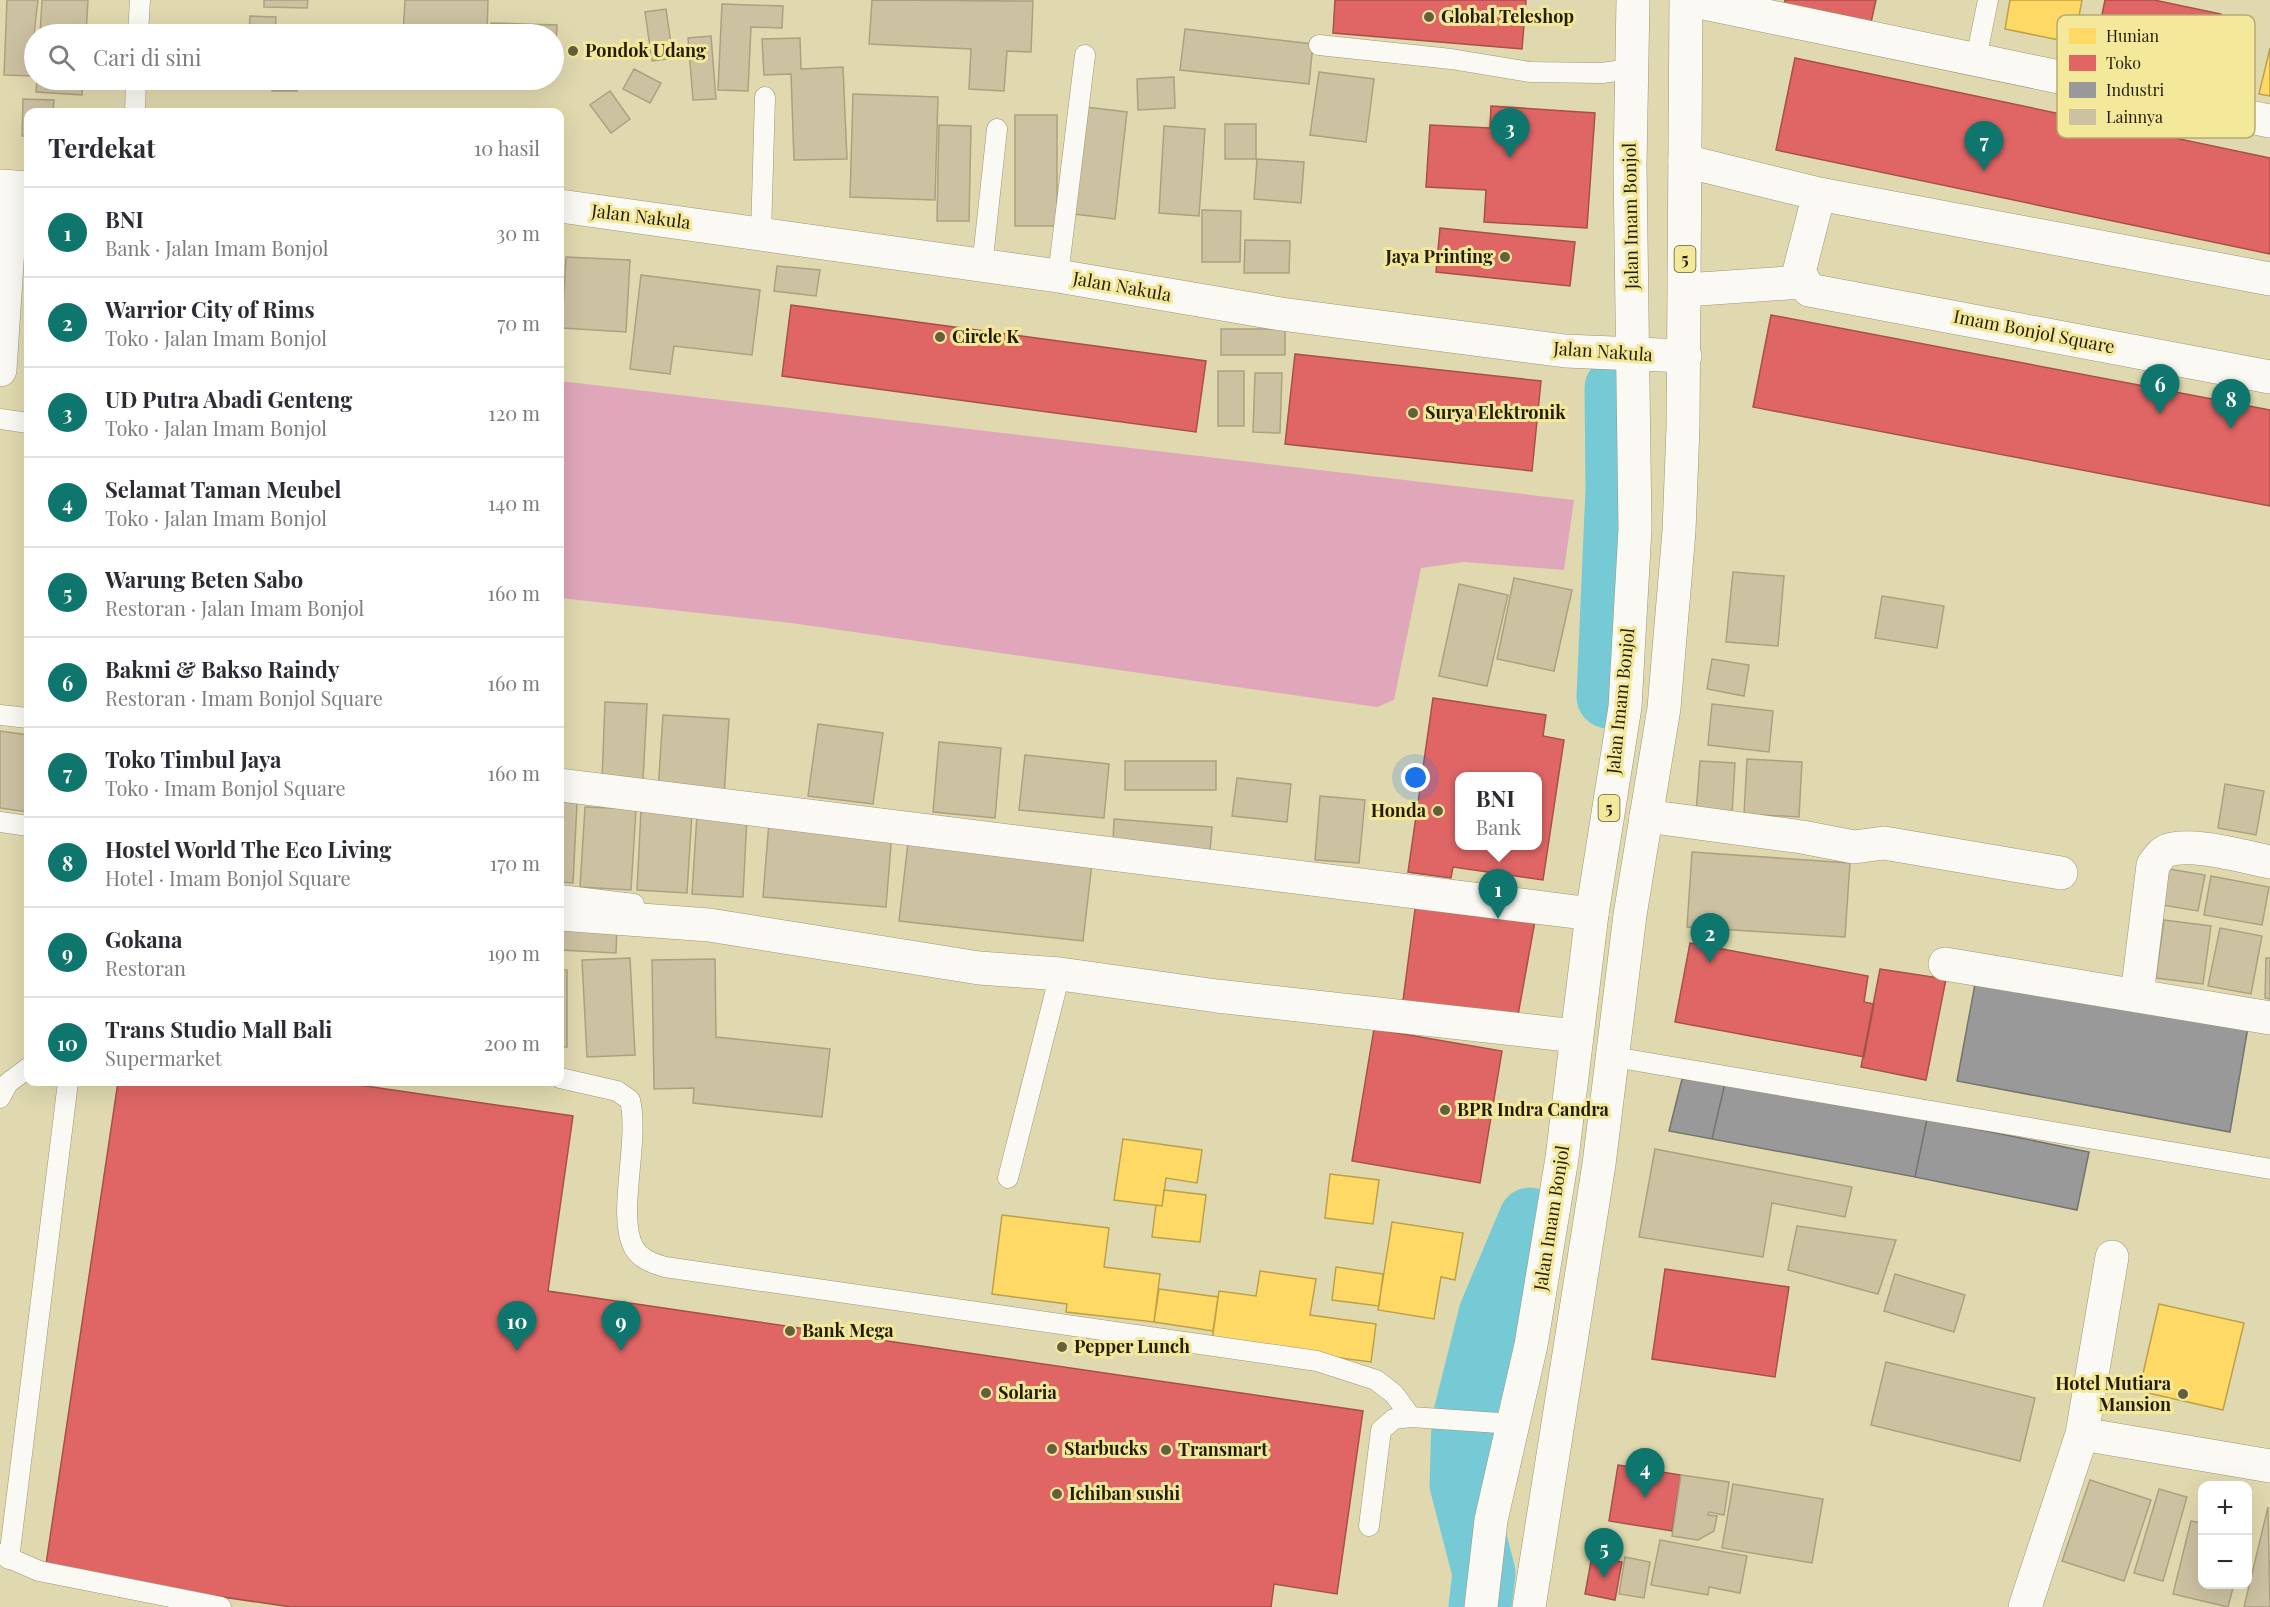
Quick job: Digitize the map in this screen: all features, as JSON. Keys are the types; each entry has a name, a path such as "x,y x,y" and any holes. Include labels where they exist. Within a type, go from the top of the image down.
{"main road":[{"name":"Jalan Imam Bonjol","path":"1481,1607 1491,1520 1531,1345 1562,1158 1568,1036 1592,914 1625,707 1635,530 1630,69 1633,0"},
{"name":"Jalan Imam Bonjol","path":"1529,1607 1614,1058 1630,915 1664,708 1678,543 1684,356 1684,161 1688,0"},
{"path":"1688,0 2057,76"},
{"path":"2255,118 2270,121"},
{"path":"1684,161 1819,194 2270,279"},
{"path":"0,370 14,187"},
{"path":"1802,282 1799,272 1819,194"},
{"name":"Jalan Nakula","path":"564,208 1058,276 1281,314 1565,351 1684,356"},
{"name":"Imam Bonjol Square","path":"1684,290 1802,282 1809,290 2270,377"},
{"path":"564,786 1592,914"},
{"path":"1646,816 1802,837 1854,847 1884,843 2061,873"},
{"path":"2137,996 2153,865 2160,856 2166,851 2195,849 2270,862"},
{"path":"564,914 709,925 979,968 1060,974 1217,996 1568,1036"},
{"path":"1945,964 2270,1018"},
{"path":"2025,1607 2082,1434 2112,1257"},
{"path":"2082,1434 2270,1466"}],"lane":[{"path":"139,24 140,0"},
{"path":"1976,59 1988,0"},
{"path":"1319,45 1451,59 1530,72 1602,73 1630,69"},
{"path":"1058,276 1085,55"},
{"path":"135,108 136,90"},
{"path":"761,234 765,97"},
{"path":"982,267 997,129"},
{"path":"0,419 24,422"},
{"path":"0,715 24,718"},
{"path":"0,822 24,825"},
{"path":"564,895 665,908 661,921"},
{"path":"1008,1178 1060,974"},
{"path":"1614,1058 2270,1169"},
{"path":"0,1098 8,1083 24,1071"},
{"path":"564,1079 618,1091 630,1100 635,1120 627,1214 634,1248 646,1261 665,1267 701,1273 1317,1361 1376,1380 1394,1394 1411,1417"},
{"path":"67,1086 5,1557 39,1571 220,1607"},
{"path":"1369,1526 1381,1430 1394,1419 1411,1417 1514,1424"}],"shaded area":[{"path":"564,381 1574,500 1564,570 1464,562 1421,568 1394,700 1377,707 791,623 564,598"}],"building: Hunian":[{"path":"2010,0 2082,0 2079,15 2057,15 2057,40 2005,29"},
{"path":"2270,48 2270,96 2259,94"},
{"path":"1123,1139 1202,1150 1197,1183 1166,1178 1162,1206 1114,1200"},
{"path":"1330,1174 1379,1180 1373,1224 1325,1218"},
{"path":"1164,1190 1206,1195 1200,1242 1152,1237 1156,1205 1162,1206"},
{"path":"1002,1215 1109,1228 1104,1267 1160,1274 1154,1322 1066,1312 1067,1304 992,1294"},
{"path":"1392,1222 1463,1233 1455,1280 1441,1277 1434,1319 1378,1310"},
{"path":"1336,1267 1383,1274 1379,1306 1332,1300"},
{"path":"1260,1271 1316,1279 1310,1315 1376,1324 1371,1362 1212,1341 1219,1291 1256,1296"},
{"path":"1159,1289 1218,1297 1213,1331 1154,1322"},
{"path":"2159,1304 2244,1323 2223,1410 2139,1391"}],"building: Toko":[{"name":"Global Teleshop","path":"1335,0 1526,0 1522,49 1333,33"},
{"path":"1785,0 1876,0 1870,27 1783,10"},
{"path":"2105,0 2154,0 2221,14 2221,15 2102,15"},
{"path":"1795,58 2057,113 2057,138 2175,138 2270,158 2270,254 1776,150"},
{"path":"1491,106 1595,113 1587,228 1484,222 1486,190 1426,187 1430,125 1490,128"},
{"name":"Jaya Printing","path":"1440,228 1575,242 1570,286 1436,272"},
{"path":"791,305 1206,361 1196,432 782,376"},
{"path":"1771,315 2270,410 2270,506 1753,407"},
{"name":"Surya Elektronik","path":"1295,354 1541,381 1532,471 1285,444"},
{"name":"Honda","path":"1433,698 1546,715 1543,736 1564,740 1543,880 1453,867 1451,878 1408,872"},
{"path":"1417,894 1537,910 1516,1026 1402,1008"},
{"path":"1690,943 1868,976 1864,1002 1874,1004 1864,1057 1675,1022"},
{"path":"1880,969 1946,979 1926,1080 1861,1067"},
{"path":"1374,1029 1502,1051 1480,1183 1352,1161"},
{"path":"117,1086 366,1086 573,1116 548,1291 1363,1411 1337,1594 1274,1584 1271,1607 291,1607 45,1571"},
{"path":"1665,1269 1789,1287 1775,1377 1652,1359"},
{"path":"1618,1465 1681,1475 1672,1531 1609,1521"},
{"path":"1592,1556 1622,1562 1615,1600 1585,1594"}],"building: Industri":[{"path":"1975,984 2248,1027 2230,1132 1957,1081"},
{"path":"1682,1079 1725,1083 1712,1139 1669,1131"},
{"path":"1725,1083 1927,1119 1915,1177 1712,1139"},
{"path":"1927,1119 2089,1152 2077,1210 1915,1177"}],"building: Lainnya":[{"path":"7,0 38,0 35,24 24,24 24,76 4,75"},
{"path":"42,0 88,0 87,24 41,24"},
{"path":"264,0 308,0 307,8 264,7"},
{"path":"405,0 488,0 487,24 404,24"},
{"path":"872,0 1033,1 1031,52 1007,51 1004,91 969,89 971,49 869,44"},
{"path":"722,4 783,6 782,28 751,27 748,91 718,90"},
{"path":"666,9 673,58 652,61 645,12"},
{"path":"250,16 276,17 276,24 250,24"},
{"path":"1185,29 1313,44 1309,84 1180,70"},
{"path":"711,36 716,99 693,100 688,38"},
{"path":"800,38 801,69 843,67 847,159 794,160 791,74 764,75 762,39"},
{"path":"634,69 661,83 650,103 623,89"},
{"path":"1319,72 1374,79 1366,142 1310,135"},
{"path":"1174,77 1175,108 1138,110 1137,79"},
{"path":"36,90 82,90 82,95 36,92"},
{"path":"272,90 297,90 297,91"},
{"path":"610,91 630,119 611,133 590,105"},
{"path":"853,94 938,97 935,200 850,197"},
{"path":"23,99 54,100 53,108 24,108 24,136 22,136"},
{"path":"1086,107 1127,112 1115,219 1074,214"},
{"path":"1015,115 1057,115 1057,226 1015,226"},
{"path":"1225,124 1256,124 1256,159 1225,159"},
{"path":"939,125 971,126 969,221 937,221"},
{"path":"1164,126 1205,129 1199,216 1159,213"},
{"path":"1257,159 1304,162 1301,203 1254,199"},
{"path":"1202,210 1241,211 1240,262 1202,262"},
{"path":"1245,240 1290,241 1289,273 1244,273"},
{"path":"566,257 630,260 626,332 564,328"},
{"path":"777,266 820,270 816,296 774,291"},
{"path":"641,275 760,290 752,355 674,346 670,374 630,369"},
{"path":"1221,329 1285,329 1285,355 1221,355"},
{"path":"1218,371 1244,371 1244,426 1218,426"},
{"path":"1255,373 1282,373 1280,433 1253,432"},
{"path":"1733,572 1784,576 1778,646 1726,642"},
{"path":"1514,578 1572,590 1554,671 1497,659"},
{"path":"1459,584 1508,595 1487,686 1439,676"},
{"path":"1882,596 1944,606 1937,648 1875,638"},
{"path":"1712,659 1749,665 1744,696 1707,689"},
{"path":"605,702 647,704 643,781 602,780"},
{"path":"1712,704 1773,711 1769,752 1708,745"},
{"path":"663,715 729,719 724,796 658,791"},
{"path":"818,724 883,733 873,804 808,796"},
{"path":"0,731 24,734 24,811 0,808"},
{"path":"939,742 1001,748 995,818 933,812"},
{"path":"1025,755 1109,764 1104,818 1019,810"},
{"path":"1747,759 1802,762 1799,817 1744,814"},
{"path":"1125,761 1216,761 1216,790 1125,790"},
{"path":"1700,761 1735,763 1732,815 1696,813"},
{"path":"1237,778 1291,784 1287,822 1232,816"},
{"path":"2225,784 2264,791 2256,835 2218,828"},
{"path":"1320,796 1365,800 1359,863 1315,860"},
{"path":"564,802 577,803 573,883 564,882"},
{"path":"585,807 636,809 631,890 580,887"},
{"path":"641,810 692,812 687,893 637,890"},
{"path":"697,814 747,816 743,897 692,894"},
{"path":"1114,819 1212,827 1210,851 1113,843"},
{"path":"769,822 892,832 886,907 763,897"},
{"path":"909,834 1093,855 1083,941 899,921"},
{"path":"1692,852 1850,863 1845,937 1687,927"},
{"path":"2169,869 2205,875 2198,911 2162,905"},
{"path":"2211,876 2269,887 2262,925 2204,915"},
{"path":"2164,920 2211,926 2203,984 2156,978"},
{"path":"564,923 617,925 616,953 564,950"},
{"path":"2220,928 2262,936 2251,994 2208,986"},
{"path":"630,958 635,1055 587,1057 582,960"},
{"path":"2266,958 2270,958 2270,999 2265,998"},
{"path":"715,959 716,1037 830,1049 822,1117 693,1103 694,1088 654,1089 652,960"},
{"path":"564,970 567,970 567,1047 564,1047"},
{"path":"1655,1149 1852,1187 1845,1217 1772,1203 1763,1257 1639,1237"},
{"path":"1797,1226 1896,1240 1878,1294 1788,1270"},
{"path":"1895,1274 1965,1295 1954,1332 1884,1311"},
{"path":"1886,1362 2035,1398 2020,1461 1871,1425"},
{"path":"1681,1475 1729,1482 1724,1515 1709,1512 1708,1515 1717,1516 1714,1531 1698,1540 1672,1536"},
{"path":"2090,1480 2151,1500 2124,1581 2062,1561"},
{"path":"1733,1484 1823,1499 1812,1563 1722,1548"},
{"path":"2159,1489 2187,1497 2163,1581 2134,1573"},
{"path":"2268,1507 2270,1607 2244,1607 2248,1589 2252,1589 2252,1574"},
{"path":"2191,1521 2198,1522 2198,1589 2233,1589 2228,1607 2173,1594"},
{"path":"1660,1540 1747,1556 1740,1593 1709,1587 1708,1595 1651,1585"},
{"path":"1625,1557 1650,1562 1644,1598 1619,1594"}],"waterway":[{"path":"1608,697 1617,489 1616,388"},
{"path":"1480,1607 1484,1573 1461,1484 1463,1422 1490,1314 1530,1219"}],"place":[{"name":"Global Teleshop","path":"1429,17"},
{"name":"Pondok Udang","path":"573,51"},
{"name":"UD Putra Abadi Genteng","path":"1510,158"},
{"name":"Toko Timbul Jaya","path":"1984,171"},
{"name":"Jaya Printing","path":"1505,257"},
{"name":"Circle K","path":"940,337"},
{"name":"Surya Elektronik","path":"1413,413"},
{"name":"Bakmi & Bakso Raindy","path":"2160,414"},
{"name":"Hostel World The Eco Living","path":"2231,429"},
{"name":"Honda","path":"1438,811"},
{"name":"BNI","path":"1498,919"},
{"name":"Warrior City of Rims","path":"1710,963"},
{"name":"BPR Indra Candra","path":"1445,1110"},
{"name":"Bank Mega","path":"790,1331"},
{"name":"Pepper Lunch","path":"1062,1347"},
{"name":"Trans Studio Mall Bali","path":"517,1351"},
{"name":"Gokana","path":"621,1351"},
{"name":"Solaria","path":"986,1393"},
{"name":"Hotel Mutiara Mansion","path":"2183,1394"},
{"name":"Starbucks","path":"1052,1449"},
{"name":"Transmart","path":"1166,1450"},
{"name":"Ichiban sushi","path":"1057,1494"},
{"name":"Selamat Taman Meubel","path":"1645,1498"},
{"name":"Warung Beten Sabo","path":"1604,1578"}]}
